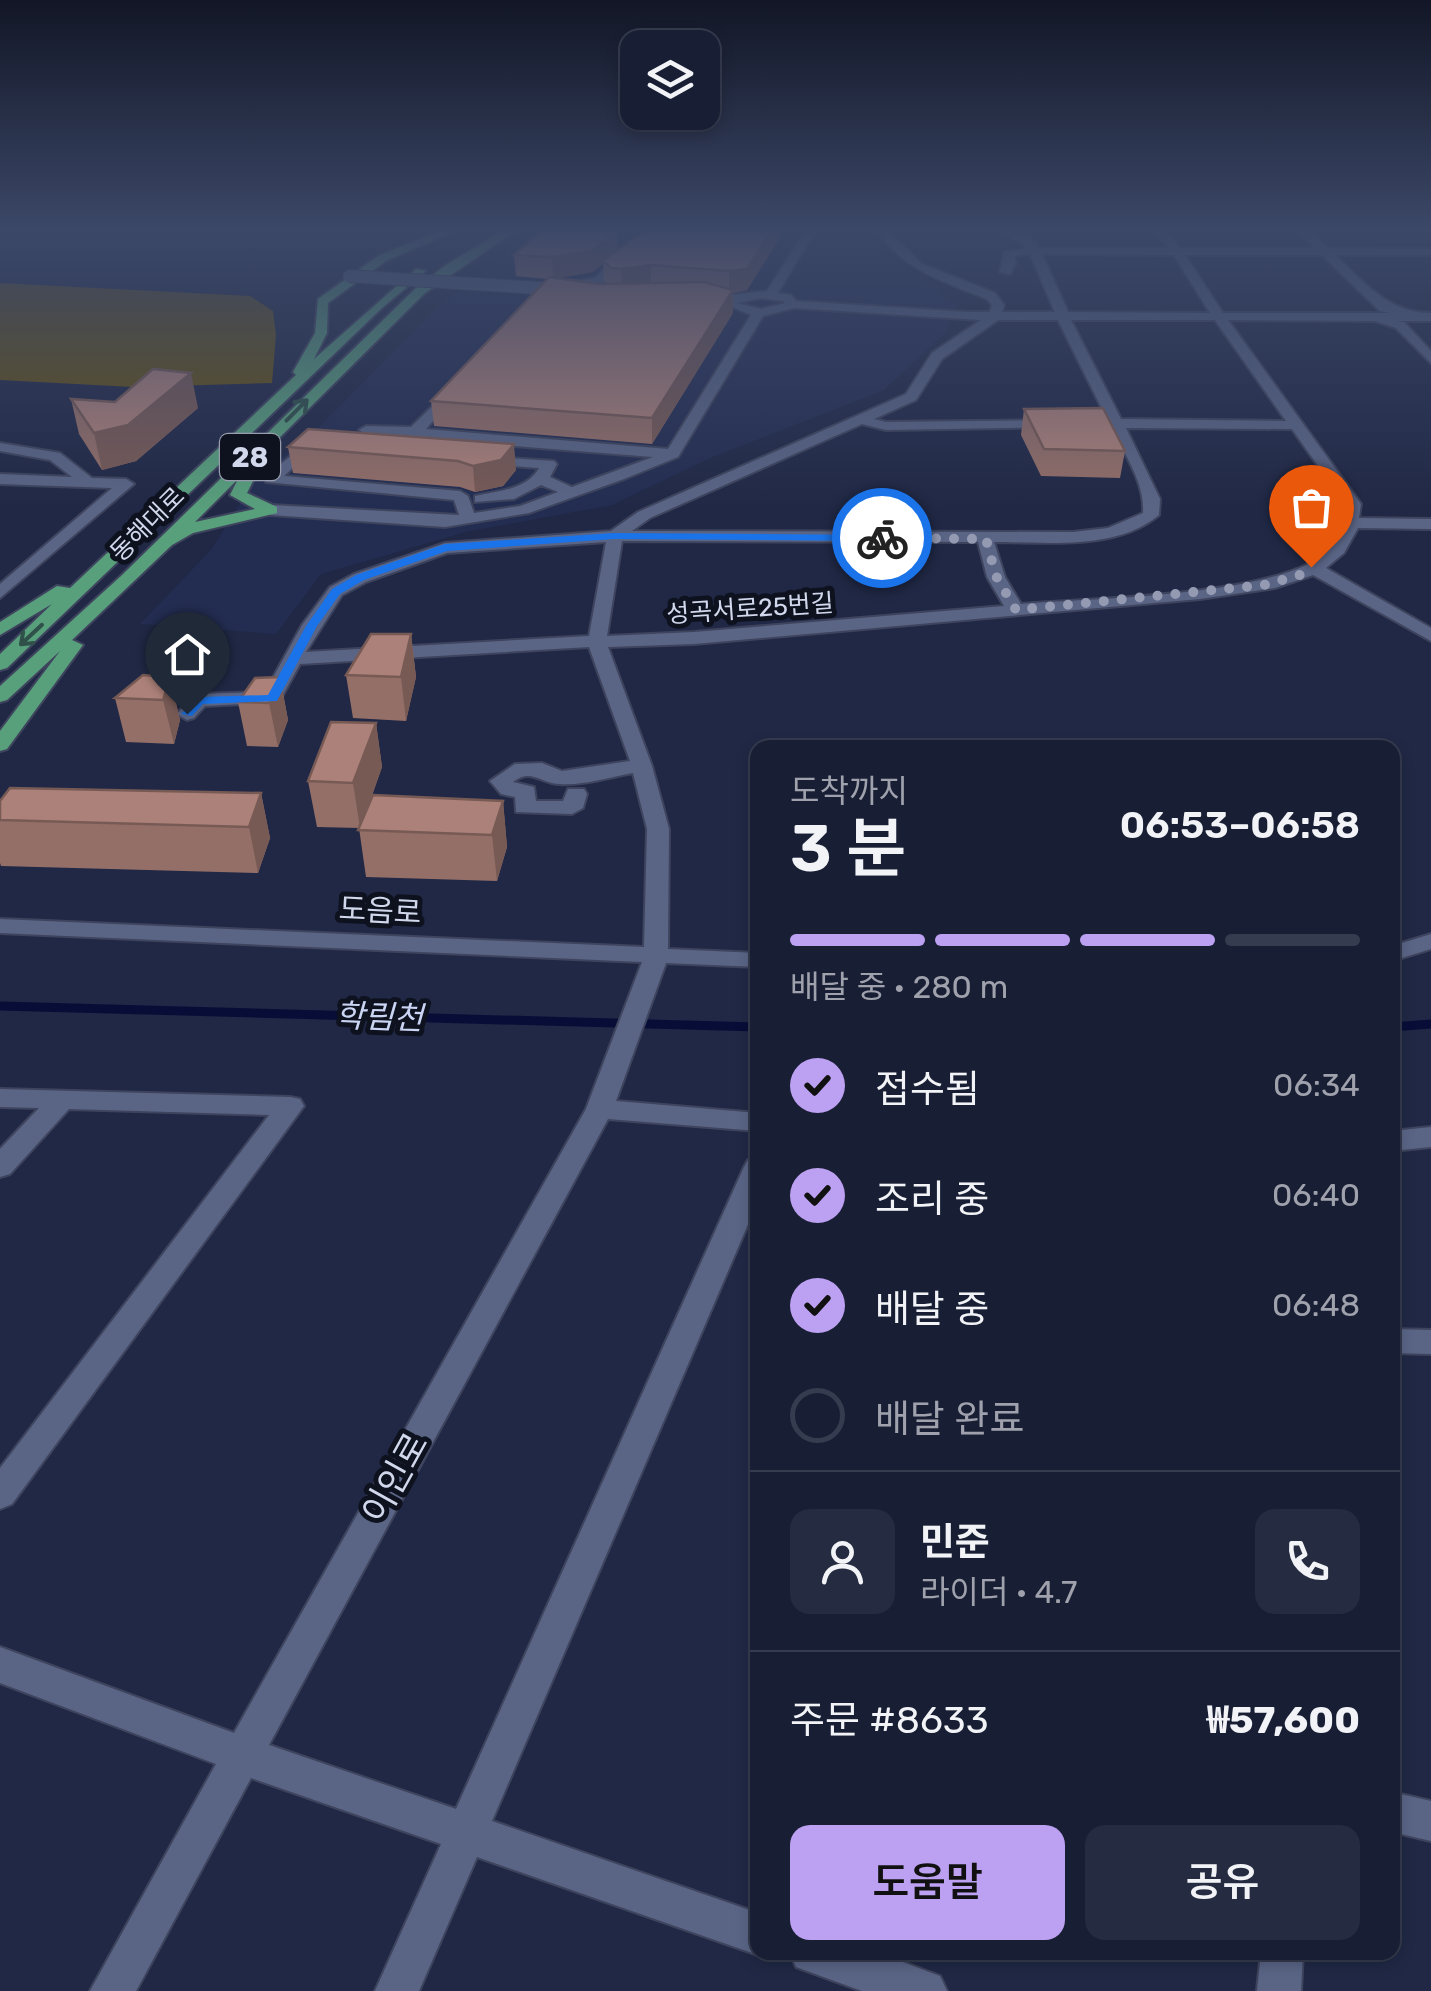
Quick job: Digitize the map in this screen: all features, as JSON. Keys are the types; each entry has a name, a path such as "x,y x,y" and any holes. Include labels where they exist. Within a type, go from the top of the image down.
{"main road":[{"path":"295,387 321,333 321,324"},
{"path":"0,664 359,324"},
{"name":"동해대로","path":"0,696 127,580 386,324"},
{"path":"264,443 238,495 270,510"},
{"path":"0,745 127,580 187,529 270,510"},
{"path":"0,630 114,558"}],"street":[{"path":"270,510 426,521 468,519 523,510 574,494 673,454 752,324"},
{"path":"598,642 614,536 644,514 911,397 937,356 984,324"},
{"path":"187,714 199,700 272,698 336,592 408,559 445,548 614,536 986,539 1092,534 1137,524 1150,514 1152,500 1067,324"},
{"path":"1224,324 1354,504 1354,523 1431,524"},
{"path":"1391,324 1406,324"},
{"path":"1400,326 1431,359"},
{"path":"416,432 461,381"},
{"path":"859,419 886,426 1064,424"},
{"path":"1084,424 1298,425"},
{"path":"366,430 536,437 673,454"},
{"path":"341,448 308,446 271,479 460,496 468,519"},
{"path":"0,447 55,456 89,482"},
{"path":"595,447 619,459 619,476"},
{"path":"461,501 508,496 541,479 549,464 474,458"},
{"path":"0,594 126,484 8,479"},
{"path":"541,479 574,494"},
{"name":"성곡서로25번길","path":"293,659 467,646 786,631 1264,585 1300,575 1336,556 1350,539 1354,523"},
{"path":"986,539 996,576 1016,610"},
{"path":"1311,567 1431,636"},
{"name":"이인로","path":"112,1991 600,1109 656,956 658,829 642,766 598,642"},
{"path":"462,668 467,646"},
{"path":"576,794 572,808 524,807 527,790 554,786 559,778 642,766"},
{"name":"도음로","path":"0,926 750,960"},
{"path":"1400,951 1431,941"},
{"path":"0,1098 290,1106 0,1494"},
{"path":"0,1168 61,1100"},
{"path":"600,1109 750,1121"},
{"path":"1400,1140 1431,1137"},
{"path":"397,1991 750,1185"},
{"path":"1400,1341 1431,1342"},
{"path":"0,1665 750,1931"},
{"path":"1400,1814 1431,1821"},
{"path":"826,1960 864,1981 925,1991"},
{"path":"1278,1991 1281,1960"}],"shaded area":[{"path":"0,324 275,324 272,383 133,387 0,380"},
{"path":"421,324 949,324 945,333 884,390 710,458 612,505 466,532 321,574 276,634 140,624 211,550 257,477 319,427"}],"building":[{"path":"504,324 712,324 652,418 431,401"},
{"path":"153,369 191,373 128,425 94,433 71,399 115,402"},
{"path":"1103,408 1125,451 1044,449 1024,409"},
{"path":"308,429 514,444 501,460 473,466 458,461 288,447"},
{"path":"371,634 411,634 401,677 346,675"},
{"path":"143,675 170,677 163,700 115,698"},
{"path":"280,677 269,703 238,702 255,678"},
{"path":"331,722 376,723 353,783 308,781"},
{"path":"10,788 261,793 249,827 0,820 0,801"},
{"path":"373,795 503,801 492,835 358,830"}],"waterway":[{"name":"학림천","path":"0,1006 750,1027"},
{"name":"학림천","path":"1400,1026 1431,1024"}],"way so far":[{"path":"882,538 986,539 996,576 1016,610 1264,585 1300,575 1311,567"}],"route":[{"path":"187,714 199,700 272,698 300,645 336,592 360,578 445,548 614,536 882,538"}]}
